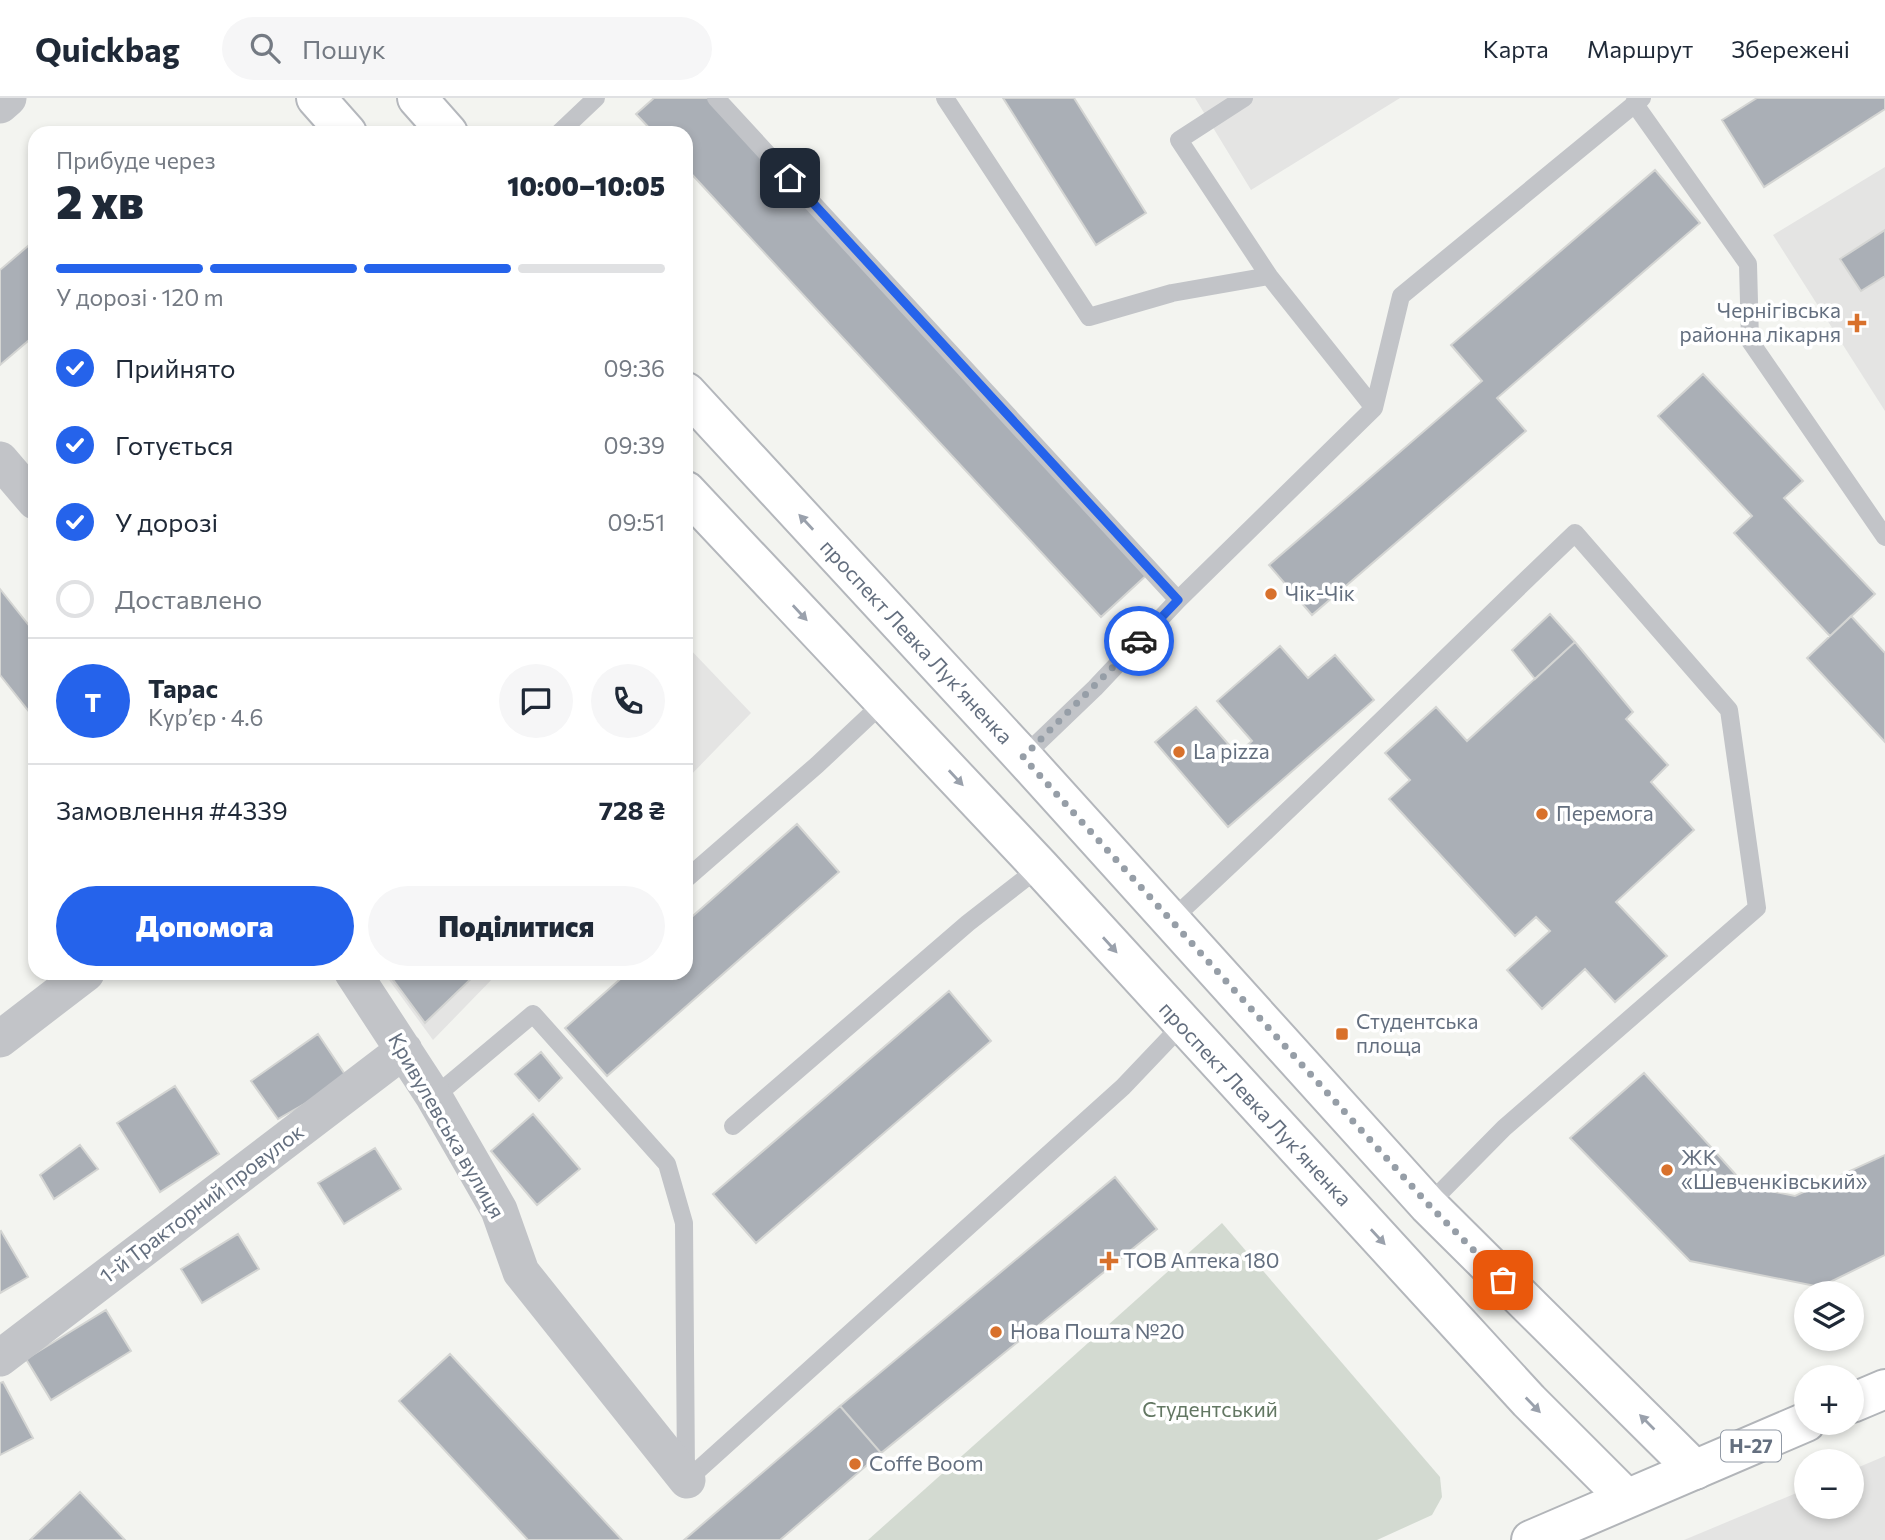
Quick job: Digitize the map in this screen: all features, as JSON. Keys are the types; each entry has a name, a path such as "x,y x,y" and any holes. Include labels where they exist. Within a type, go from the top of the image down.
{"main road":[{"path":"316,98 341,126"},
{"path":"417,98 442,126"},
{"name":"проспект Левка Лукʼяненка","path":"693,400 1023,757 1429,1205 1695,1470"},
{"name":"проспект Левка Лукʼяненка","path":"693,498 1040,867 1529,1401 1626,1498"},
{"path":"1864,1398 1885,1389"},
{"name":"Н-27","path":"1531,1540 1794,1427"}],"street":[{"path":"0,105 8,98"},
{"path":"0,460 28,493"},
{"path":"0,1039 77,980"},
{"name":"Кривулевська вулиця","path":"358,980 435,1097 499,1210 521,1272 687,1480"},
{"name":"1-й Тракторний провулок","path":"0,1358 404,1051"}],"lane":[{"path":"566,126 596,98"},
{"path":"716,98 1178,600"},
{"path":"945,98 1089,317 1172,293 1269,276"},
{"path":"1244,98 1179,140 1269,276 1374,408"},
{"path":"1023,757 1374,408 1401,296 1638,100 1748,264 1750,341 1885,537"},
{"path":"1170,921 1248,850 1575,533 1729,710 1757,908 1504,1128 1429,1205"},
{"path":"693,872 817,765 884,702"},
{"path":"733,1126 968,923 1040,867"},
{"path":"435,1097 533,1014 667,1164 684,1223 687,1480"},
{"path":"687,1480 1123,1087 1182,1025"}],"shaded area":[{"path":"1195,98 1400,98 1251,190"},
{"name":"Чернігівська районна лікарня","path":"1885,167 1885,411 1773,235"},
{"path":"693,652 751,713 693,773"},
{"path":"389,980 491,980 433,1040"},
{"path":"1885,1456 1885,1540 1684,1540 1794,1494 1794,1519 1864,1519 1864,1465"}],"green space":[{"name":"Студентський","path":"1222,1223 1440,1477 1442,1497 1432,1515 1377,1540 868,1540"}],"building":[{"path":"654,98 711,98 1150,572 1101,617 693,176 693,126 647,126 636,114"},
{"path":"1003,98 1074,98 1146,213 1096,245"},
{"path":"1757,98 1885,98 1885,109 1764,187 1722,120"},
{"path":"1655,170 1700,223 1497,398 1526,431 1312,615 1269,565 1482,381 1451,345"},
{"path":"1885,230 1885,276 1861,291 1840,259"},
{"path":"28,246 28,341 0,365 0,270"},
{"path":"1703,374 1803,481 1784,498 1875,594 1830,636 1734,533 1752,516 1658,416"},
{"path":"0,589 28,624 28,710 0,675"},
{"path":"1550,614 1575,642 1535,679 1512,650"},
{"path":"1851,616 1885,653 1885,742 1807,658"},
{"name":"Перемога","path":"1575,642 1633,712 1626,719 1668,765 1651,782 1694,830 1616,902 1667,956 1615,1002 1585,969 1542,1009 1507,970 1550,931 1536,917 1515,936 1389,799 1410,780 1385,753 1436,707 1467,741"},
{"path":"1280,646 1308,678 1335,655 1374,700 1228,827 1155,742 1196,707 1237,754 1252,741 1217,701"},
{"path":"797,824 839,872 607,1076 565,1028 619,980 693,980 693,916"},
{"path":"393,980 470,980 425,1023"},
{"path":"949,991 991,1041 756,1243 713,1194"},
{"path":"318,1034 348,1079 278,1119 251,1081"},
{"path":"541,1052 562,1078 539,1101 515,1074"},
{"name":"ЖК «Шевченківський»","path":"1644,1073 1746,1186 1795,1196 1885,1155 1885,1255 1832,1281 1794,1282 1690,1261 1570,1138"},
{"path":"175,1086 219,1154 160,1192 117,1123"},
{"path":"533,1114 580,1169 537,1205 491,1151"},
{"path":"80,1145 98,1169 54,1199 40,1175"},
{"path":"375,1148 401,1189 344,1224 318,1183"},
{"path":"1115,1177 1157,1229 881,1453 840,1406"},
{"path":"0,1232 28,1277 0,1293"},
{"path":"238,1234 259,1269 202,1303 181,1269"},
{"path":"106,1310 131,1351 51,1400 26,1359"},
{"path":"450,1354 622,1540 528,1540 399,1401"},
{"path":"3,1382 33,1438 0,1455 0,1383"},
{"path":"840,1406 881,1453 780,1540 684,1540"},
{"path":"80,1492 125,1540 30,1540"}],"way so far":[{"path":"1139,641 1095,688 1023,757 1429,1205 1503,1280"}],"place":[{"name":"Чернігівська районна лікарня","path":"1857,323"},
{"name":"Чік-Чік","path":"1271,594"},
{"name":"La pizza","path":"1179,752"},
{"name":"Перемога","path":"1542,814"},
{"name":"Студентська площа","path":"1342,1034"},
{"name":"ЖК «Шевченківський»","path":"1667,1170"},
{"name":"ТОВ Аптека 180","path":"1109,1261"},
{"name":"Нова Пошта №20","path":"996,1332"},
{"name":"Coffe Boom","path":"855,1464"}],"route":[{"path":"790,178 1178,600 1139,641"}]}
